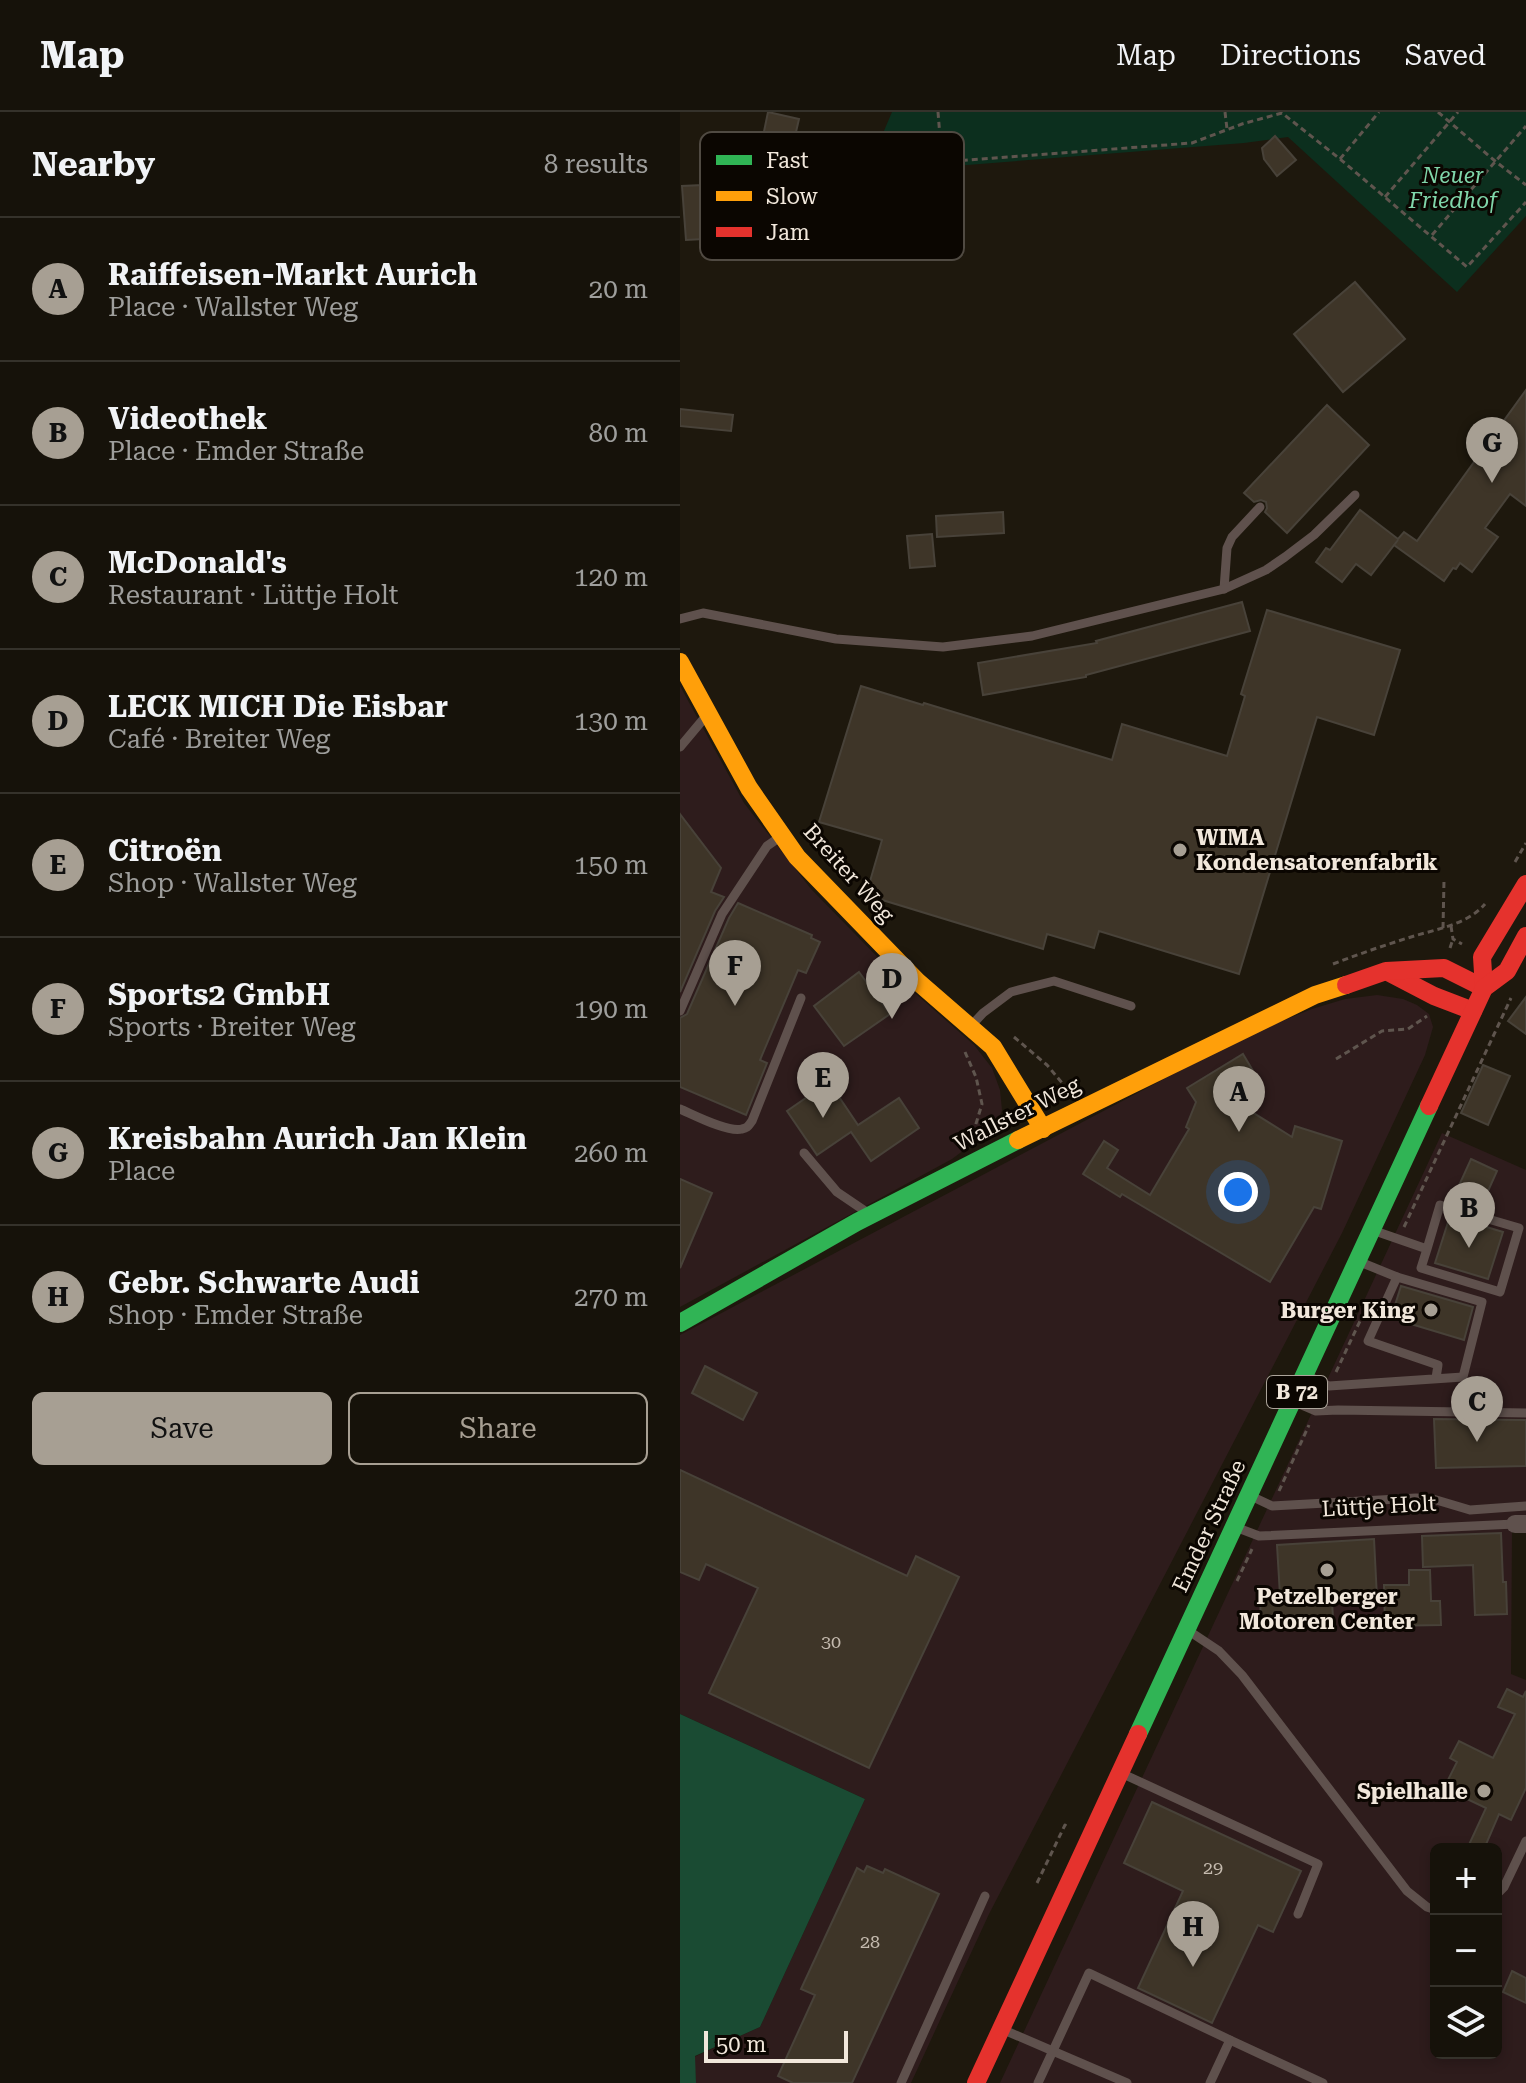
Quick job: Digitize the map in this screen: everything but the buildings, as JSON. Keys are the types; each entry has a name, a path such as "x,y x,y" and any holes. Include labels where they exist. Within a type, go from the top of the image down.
{"street":[{"name":"Breiter Weg","path":"680,662 749,788 797,857 917,981 993,1047 1043,1129"},
{"name":"Emder Straße","path":"1484,988 1482,957 1526,884"},
{"name":"Emder Straße","path":"976,2083 1425,1111 1484,988 1507,971 1526,936"},
{"name":"Wallster Weg","path":"680,1323 871,1215 1315,995 1386,971 1444,968 1484,988"},
{"path":"1386,971 1434,996 1473,1011"}],"lane":[{"path":"680,619 703,613 836,639 943,647 1032,636 1224,589 1266,570 1285,557 1314,535 1355,495"},
{"path":"1224,589 1227,548 1232,537 1260,507"},
{"path":"680,747 708,713"},
{"path":"680,1011 722,914 767,846 782,835"},
{"path":"970,1027 1011,992 1054,981 1131,1006"},
{"path":"680,1109 734,1129 747,1127 801,998"},
{"path":"804,1153 837,1192 871,1215"},
{"path":"1440,1205 1519,1228 1500,1292 1421,1268 1427,1249 1440,1205"},
{"path":"1372,1230 1427,1249"},
{"path":"1305,1375 1329,1386 1463,1377 1482,1302 1397,1277 1358,1261"},
{"path":"1397,1277 1368,1341 1438,1365 1436,1378"},
{"path":"1292,1401 1316,1411 1526,1413"},
{"path":"1249,1495 1272,1506 1416,1498 1433,1499 1470,1510 1526,1506"},
{"name":"Lüttje Holt","path":"1235,1527 1259,1536 1521,1524"},
{"path":"1187,1630 1219,1651 1242,1675 1407,1891 1430,1908"},
{"path":"1120,1772 1318,1864 1298,1914"},
{"path":"1502,1889 1526,1841"},
{"path":"901,2083 985,1896"},
{"path":"1038,2083 1089,1973 1323,2083"},
{"path":"1001,2028 1127,2083"},
{"path":"1210,2083 1230,2040"}],"path":[{"path":"938,112 940,132"},
{"path":"1225,112 1227,129"},
{"path":"964,160 1192,143 1282,112 1467,267 1526,202"},
{"path":"1340,159 1379,112"},
{"path":"1438,112 1526,185"},
{"path":"1385,197 1458,112"},
{"path":"1431,236 1526,126"},
{"path":"1510,870 1526,843"},
{"path":"1443,928 1444,880"},
{"path":"1451,926 1478,911 1486,902"},
{"path":"1444,968 1453,939"},
{"path":"1336,1059 1382,1031 1408,1029 1427,1017 1434,996"},
{"path":"1014,1037 1047,1065 1067,1090"}],"shaded area":[{"path":"680,686 744,803 811,889 900,980 974,1045 992,1068 1000,1090 1002,1110 996,1126 952,1159 680,1307"},
{"path":"1377,995 1403,999 1429,1014 1433,1027 1425,1055 1342,1233 989,1914 911,2083 696,2083 694,2057 760,2027 865,1799 680,1714 680,1335 1249,1034 1312,1009 1345,999"},
{"path":"1442,1133 1526,1170 1526,1531 1512,1532 1511,1674 1526,1680 1526,2083 1000,2083"}],"green space":[{"name":"Neuer Friedhof","path":"892,112 1526,112 1526,216 1457,292 1288,137 964,165 964,132 883,132"},
{"path":"680,1714 865,1799 760,2027 695,2056 696,2083 680,2083"}],"traffic: fast":[{"path":"1138,1734 1429,1106"},
{"path":"680,1323 857,1222 1018,1140"}],"traffic: slow":[{"path":"680,662 749,788 797,857 917,981 993,1047 1043,1129"},
{"path":"1018,1140 1315,995 1346,985"}],"traffic: jam":[{"path":"1484,988 1482,957 1526,884"},
{"path":"1429,1106 1484,988 1507,971 1526,936"},
{"path":"1346,985 1386,971 1444,968 1484,988"},
{"path":"1388,972 1434,996 1473,1011"},
{"path":"976,2083 1138,1734"}],"place":[{"name":"Kreisbahn Aurich Jan Klein","path":"1492,483"},
{"name":"WIMA Kondensatorenfabrik","path":"1180,850"},
{"name":"Sports2 GmbH","path":"735,1006"},
{"name":"LECK MICH Die Eisbar","path":"892,1019"},
{"name":"Citroën","path":"823,1118"},
{"name":"Raiffeisen-Markt Aurich","path":"1239,1132"},
{"name":"Videothek","path":"1469,1248"},
{"name":"Burger King","path":"1431,1310"},
{"name":"McDonald's","path":"1477,1442"},
{"name":"Petzelberger Motoren Center","path":"1327,1570"},
{"name":"Spielhalle","path":"1484,1791"},
{"name":"Gebr. Schwarte Audi","path":"1193,1967"}]}
